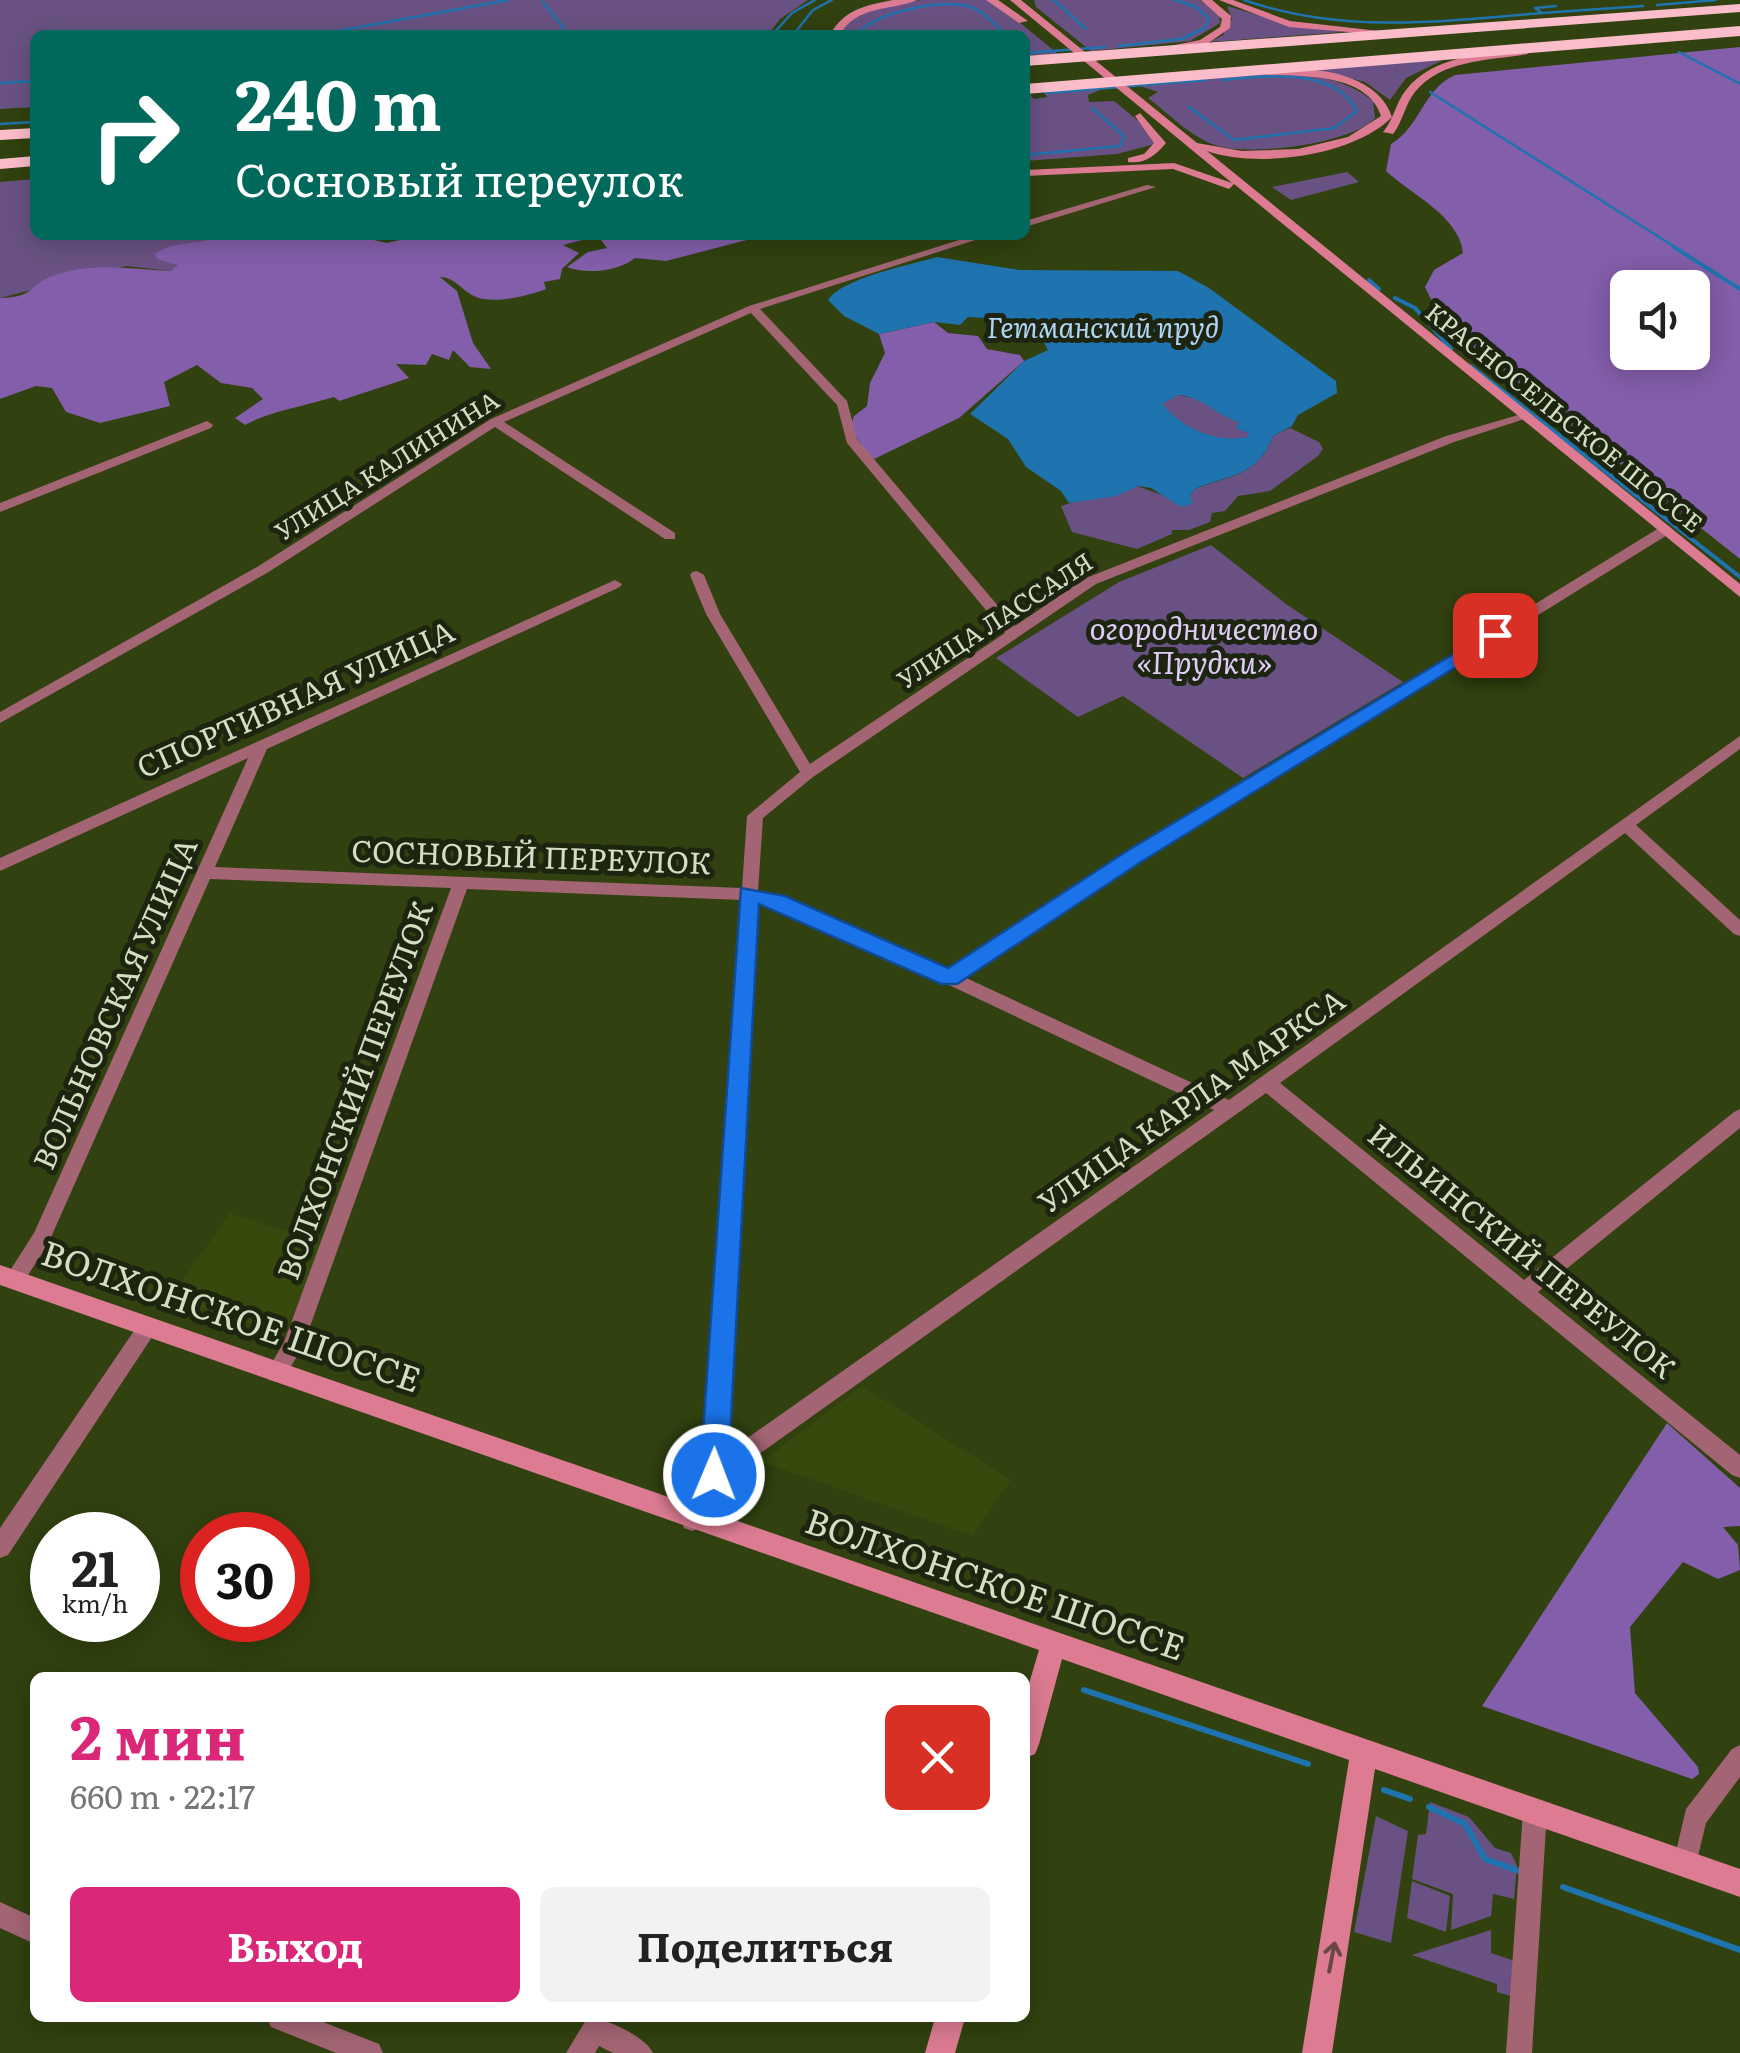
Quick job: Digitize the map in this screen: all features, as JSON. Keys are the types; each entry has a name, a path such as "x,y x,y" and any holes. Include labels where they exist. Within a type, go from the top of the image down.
{"highway":[{"path":"1030,62 1740,10"},
{"path":"1030,70 1740,10"},
{"path":"1030,79 1740,23"},
{"path":"1030,89 1740,31"},
{"path":"0,135 30,133"},
{"path":"0,144 30,141"},
{"path":"0,156 30,154"},
{"path":"0,164 30,161"}],"main road":[{"path":"825,30 846,11 884,0"},
{"path":"839,30 846,18 912,0"},
{"path":"992,0 1038,30"},
{"name":"КРАСНОСЕЛЬСКОЕ ШОССЕ","path":"1000,0 1038,30 1057,38 1123,101 1166,124 1357,282"},
{"name":"КРАСНОСЕЛЬСКОЕ ШОССЕ","path":"1014,0 1232,188 1357,282 1740,592"},
{"path":"1030,0 1057,38"},
{"path":"1117,55 1190,46 1218,36 1227,18 1206,0"},
{"path":"1224,0 1269,18 1316,28 1430,32"},
{"path":"1292,225 1248,181 1247,172 1255,165 1376,140 1397,124 1408,93 1433,72 1531,50"},
{"path":"1166,124 1207,148 1256,155 1354,139 1374,131 1387,117 1376,96 1339,79 1287,72 1220,74"},
{"path":"1030,169 1148,156 1158,150 1159,136 1136,106"},
{"path":"1030,170 1174,166 1232,188"},
{"name":"ВОЛХОНСКОЕ ШОССЕ","path":"7,1278 1740,1883"},
{"path":"1030,1726 1053,1646"},
{"path":"1317,2053 1364,1751"},
{"path":"940,2053 949,2022"}],"street":[{"path":"1030,223 1152,186"},
{"name":"УЛИЦА КАЛИНИНА","path":"3,710 262,570 495,422 752,308 970,240"},
{"path":"752,308 843,404 850,440 1012,632"},
{"name":"УЛИЦА ЛАССАЛЯ","path":"714,1475 755,816 808,772 1091,581 1450,438 1525,417"},
{"path":"495,422 670,536"},
{"path":"0,508 207,426"},
{"path":"949,978 1134,856 1664,531"},
{"path":"697,576 712,614 808,772"},
{"name":"СПОРТИВНАЯ УЛИЦА","path":"0,865 616,584"},
{"name":"УЛИЦА КАРЛА МАРКСА","path":"692,1520 714,1475 1740,740"},
{"name":"ВОЛЬНОВСКАЯ УЛИЦА","path":"7,1278 41,1238 260,746"},
{"path":"1626,825 1740,930"},
{"name":"СОСНОВЫЙ ПЕРЕУЛОК","path":"206,873 748,894 792,908 1228,1108"},
{"name":"ВОЛХОНСКИЙ ПЕРЕУЛОК","path":"276,1373 293,1346 461,882"},
{"name":"ИЛЬИНСКИЙ ПЕРЕУЛОК","path":"1265,1082 1740,1468"},
{"path":"1525,1291 1740,1117"},
{"path":"0,1547 147,1328"},
{"path":"1685,1864 1694,1818 1740,1757"},
{"path":"1519,2053 1536,1810"},
{"path":"0,1915 30,1929"},
{"path":"290,2022 370,2053"},
{"path":"579,2053 595,2028 640,2053"}],"shaded area":[{"path":"1740,47 1740,559 1442,322 1425,287 1434,270 1463,253 1460,240 1444,217 1386,171 1391,144 1409,128 1444,81 1455,75"},
{"path":"207,240 582,240 563,245 579,253 562,269 560,279 544,282 546,289 530,294 482,299 440,277 457,291 473,343 491,369 470,367 453,350 449,360 432,354 426,365 396,364 409,378 339,401 334,397 277,412 245,425 235,418 263,399 252,388 221,383 197,365 164,382 170,406 100,423 66,412 52,388 36,386 0,399 0,298 20,296 43,280 80,269 171,271 178,265 157,259 155,253 169,246"},
{"path":"601,240 747,240 666,261 635,258 612,269 593,271 567,267 588,252 607,248"},
{"path":"934,322 948,333 978,336 987,349 1020,355 1024,361 959,418 872,460 850,428 854,416 867,406 870,383 885,353 879,334"},
{"path":"229,1213 326,1244 283,1335 171,1298"},
{"path":"862,1386 1011,1480 973,1536 762,1462"},
{"path":"1667,1423 1740,1488 1740,1526 1723,1527 1738,1545 1740,1570 1718,1579 1683,1562 1630,1627 1635,1693 1698,1767 1699,1774 1692,1779 1482,1706"}],"green space":[{"path":"0,0 808,0 780,19 772,30 30,30 30,107 0,109"},
{"path":"921,0 986,0 1000,6 1029,30 843,30 866,12"},
{"path":"1034,0 1200,0 1219,14 1220,23 1190,41 1091,51 1036,7"},
{"path":"1227,6 1281,22 1342,32 1210,42 1223,35 1232,19"},
{"path":"1030,31 1058,54 1030,56"},
{"path":"1447,58 1406,78 1390,100 1365,82 1314,69"},
{"path":"1246,74 1313,76 1344,84 1373,101 1375,118 1363,127 1324,141 1234,149 1199,138 1148,98 1158,92 1131,83"},
{"path":"1095,86 1100,90 1088,95 1089,102 1114,101 1142,124 1155,144 1117,154 1030,161 1030,95 1034,99 1047,97 1042,90"},
{"path":"1347,172 1359,182 1291,200 1272,187"},
{"path":"30,179 30,240 207,240 169,246 155,253 179,265 171,271 126,266 0,298 0,182"},
{"path":"1178,395 1207,401 1239,422 1237,428 1248,433 1248,437 1211,436 1189,427 1161,404"},
{"path":"1290,428 1319,442 1323,449 1318,456 1270,491 1238,496 1225,511 1212,513 1210,522 1189,530 1172,530 1172,534 1137,549 1072,532 1061,506 1137,486 1173,499 1190,496 1195,489 1252,466 1273,436"},
{"name":"огородничество «Прудки»","path":"1211,545 1286,604 1403,682 1243,778 1123,696 1078,717 996,658 1119,582"},
{"path":"1430,1802 1469,1817 1495,1848 1511,1853 1517,1866 1514,1899 1493,1894 1491,1916 1451,1930 1453,1894 1412,1879 1418,1835 1426,1834"},
{"path":"1376,1816 1408,1831 1391,1943 1354,1932"},
{"path":"1412,1881 1450,1896 1446,1932 1407,1918"},
{"path":"1491,1930 1491,1953 1515,1961 1514,1997 1497,1992 1497,1984 1412,1955"}],"water":[{"name":"Гетманский пруд","path":"937,257 1019,270 1178,271 1209,288 1336,381 1337,393 1298,415 1292,426 1273,436 1260,459 1251,466 1195,489 1190,496 1192,504 1181,507 1151,488 1138,486 1116,496 1069,503 1061,491 1026,467 1008,439 970,414 1024,361 1048,350 1041,337 985,318 968,317 960,325 934,322 879,334 844,316 828,300 862,279","holes":["1178,395 1239,422 1236,428 1248,433 1248,437 1223,438 1200,432 1180,421 1162,404"]}],"waterway":[{"path":"343,30 508,0"},
{"path":"777,30 792,13 815,0"},
{"path":"797,30 813,10 832,0"},
{"path":"1054,0 1086,29"},
{"path":"1119,46 1181,39 1205,28 1209,19 1196,7 1175,0"},
{"path":"1244,0 1318,18 1392,23 1542,13"},
{"path":"1657,5 1716,0"},
{"path":"543,2 565,30"},
{"path":"862,30 893,14 925,6 955,5 979,11 1001,30"},
{"path":"1542,13 1535,8 1556,6"},
{"path":"1542,13 1643,6"},
{"path":"1030,53 1105,47"},
{"path":"1679,52 1740,84"},
{"path":"1189,107 1234,140 1334,128 1357,111 1346,97 1315,80 1277,76 1222,80"},
{"path":"1046,93 1206,80"},
{"path":"0,83 30,81"},
{"path":"1430,92 1678,249"},
{"path":"1030,155 1120,146 1124,136 1092,108"},
{"path":"0,124 30,122"},
{"path":"1674,247 1740,289"},
{"path":"1369,280 1379,289"},
{"path":"1395,298 1415,308 1451,349"},
{"path":"1471,366 1740,577"},
{"path":"1084,1690 1308,1764"},
{"path":"1384,1790 1410,1799"},
{"path":"1429,1807 1465,1824 1485,1859 1519,1871"},
{"path":"1563,1887 1740,1950"}],"route":[{"path":"714,1475 712,1452 748,894 777,901 949,978 1134,856 1495,635"}]}
